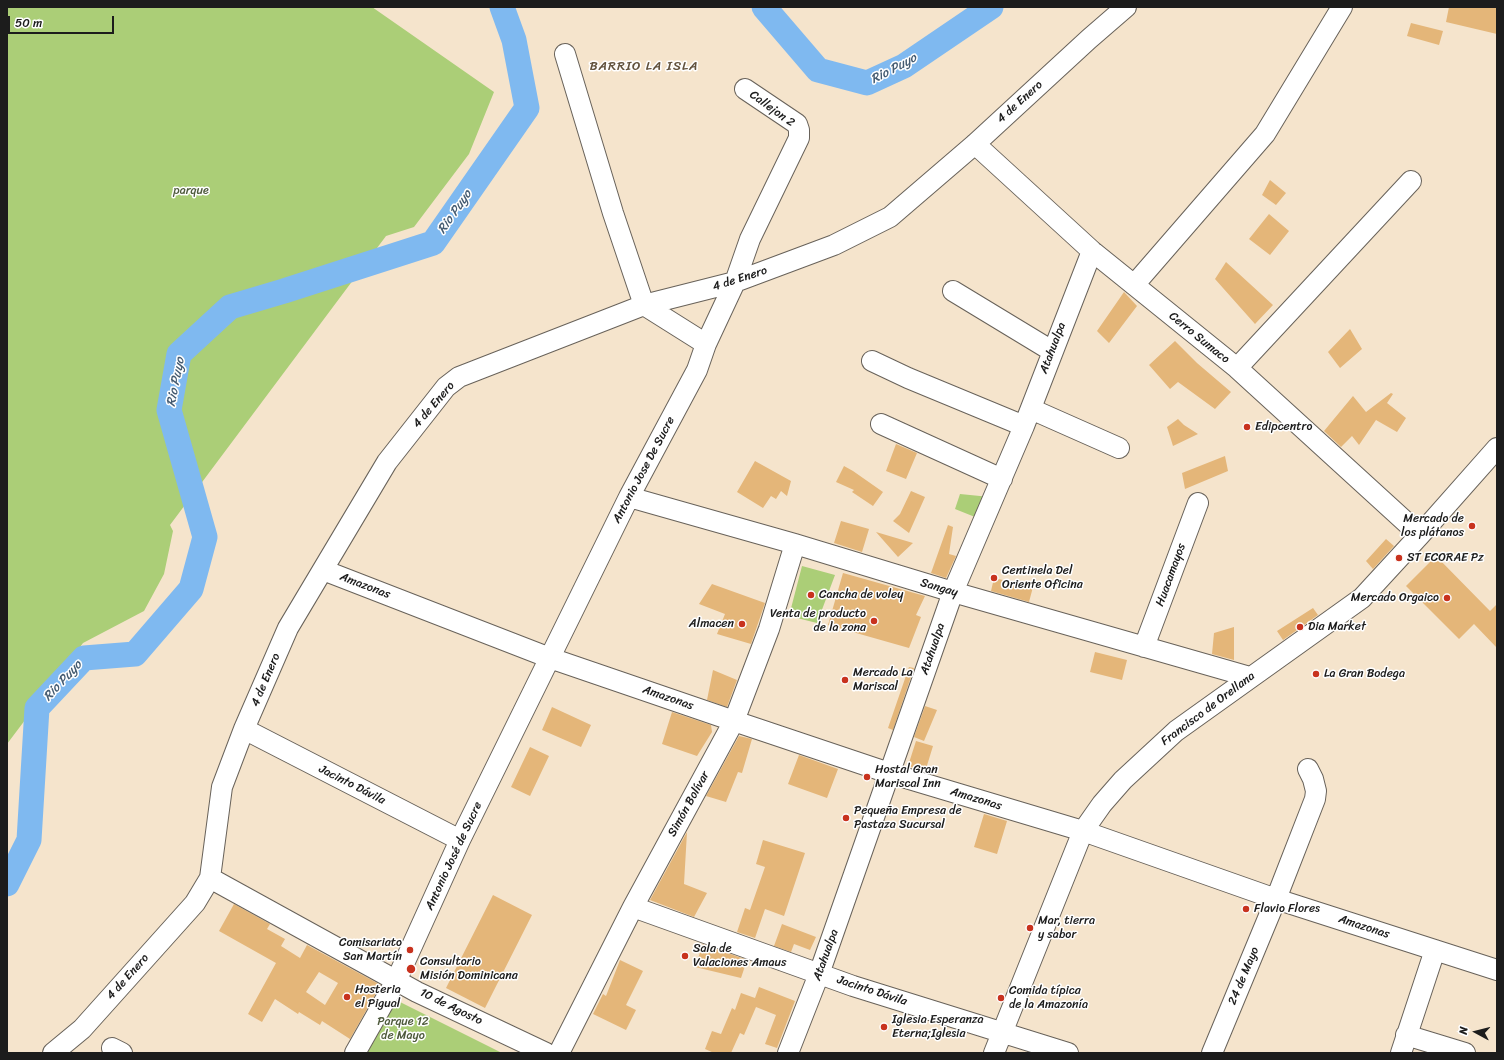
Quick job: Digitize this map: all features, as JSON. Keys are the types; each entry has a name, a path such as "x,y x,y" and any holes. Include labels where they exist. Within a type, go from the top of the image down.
{"street":[{"name":"4 de Enero","path":"53,1053 82,1029 195,903 210,878 222,787 244,729 288,628 387,462 446,387 459,377 644,305 735,282 834,245 890,217 975,144 1126,7"},
{"path":"1134,285 1265,134 1342,7"},
{"path":"565,54 613,213 644,305 706,344"},
{"name":"Callejon 2","path":"745,89 796,124 799,130"},
{"name":"Antonio Jose De Sucre","path":"550,658 629,497 697,370 706,344 735,282 750,239 799,138 799,130"},
{"name":"Cerro Sumaco","path":"975,144 1092,251 1237,368 1420,535"},
{"path":"1237,368 1411,182"},
{"name":"Atahualpa","path":"788,1053 820,974 953,592 1027,418 1092,251"},
{"path":"953,290 1052,351"},
{"path":"872,361 915,381 1119,448"},
{"path":"881,424 1002,479"},
{"name":"Francisco de Orellana","path":"994,1053 1001,1031 1083,831 1102,804 1124,780 1176,731 1362,598 1497,448"},
{"name":"Sangay","path":"629,497 1250,677"},
{"name":"Huacamayos","path":"1144,647 1198,503"},
{"name":"Simón Bolívar","path":"559,1053 633,907 734,721 769,629 795,544"},
{"name":"Amazonas","path":"323,570 550,658 734,721 889,773 1083,831 1276,899 1497,970"},
{"name":"Antonio José de Sucre","path":"355,1053 397,979 460,840 550,658"},
{"name":"Jacinto Dávila","path":"244,729 460,840"},
{"name":"24 de Mayo","path":"1212,1053 1276,899 1315,799 1316,791 1314,779 1308,769"},
{"name":"10 de Agosto","path":"210,878 397,979 417,992 546,1053"},
{"name":"Jacinto Dávila","path":"633,907 820,974 1068,1053"},
{"path":"1435,950 1404,1044 1465,1053"}],"green space":[{"name":"parque","path":"7,7 372,7 494,92 469,154 414,227 386,236 170,525 173,531 164,574 144,611 83,643 7,744"},
{"path":"960,494 990,497 980,519 955,509"},
{"name":"Cancha de voley","path":"802,566 835,575 817,623 789,616"},
{"name":"Parque 12 de Mayo","path":"392,998 502,1053 366,1053"}],"building":[{"path":"1449,7 1497,7 1497,34 1446,22"},
{"path":"1411,23 1443,31 1439,45 1407,36"},
{"path":"1270,180 1286,193 1276,205 1262,195"},
{"path":"1269,214 1289,231 1270,255 1249,239"},
{"path":"1226,262 1273,305 1255,324 1215,279"},
{"path":"1124,292 1137,306 1109,343 1097,331"},
{"path":"1350,329 1362,349 1340,368 1328,352"},
{"path":"1175,341 1197,363 1231,392 1215,409 1178,382 1170,389 1149,365"},
{"path":"1391,393 1393,394 1387,403 1406,418 1397,432 1376,420 1359,445 1352,436 1341,447 1324,431 1353,396 1366,412"},
{"path":"1178,419 1198,434 1173,446 1167,427"},
{"path":"896,444 917,453 906,479 886,471"},
{"path":"1225,456 1228,471 1185,489 1182,473"},
{"path":"755,461 791,481 787,496 781,491 776,499 771,496 763,508 737,492"},
{"path":"844,466 883,492 873,506 852,492 854,490 836,482"},
{"path":"911,491 925,497 909,533 893,521 900,514"},
{"path":"841,521 869,529 862,552 834,543"},
{"path":"948,525 953,527 949,554 956,556 946,578 931,573"},
{"path":"876,532 913,543 898,557"},
{"path":"1386,539 1394,546 1373,569 1366,561"},
{"name":"Mercado Orgaico","path":"1436,556 1490,611 1497,604 1497,648 1474,624 1459,639 1406,586"},
{"name":"Venta de producto de la zona","path":"843,573 925,596 916,615 921,617 909,648 828,625"},
{"path":"994,578 1033,587 1029,602 991,591"},
{"name":"Almacen","path":"712,584 765,603 751,644 717,634 725,614 699,604"},
{"path":"1313,608 1318,615 1283,640 1277,631"},
{"path":"1234,627 1234,660 1212,654 1214,633"},
{"path":"1095,652 1127,660 1122,680 1090,672"},
{"path":"909,667 914,668 893,730 888,728"},
{"path":"713,670 737,680 727,707 707,700"},
{"path":"925,706 937,710 924,741 914,737"},
{"path":"552,707 591,725 581,747 542,730"},
{"path":"672,712 711,725 712,732 697,756 662,744"},
{"path":"739,736 752,739 742,773 738,772 726,802 706,796"},
{"path":"916,741 933,746 925,772 908,766"},
{"path":"530,747 549,756 530,796 511,787"},
{"path":"799,755 838,769 827,798 788,784"},
{"path":"984,814 1007,821 997,854 974,847"},
{"path":"687,832 684,884 707,893 694,917 650,900"},
{"path":"763,840 805,853 784,916 765,909 755,938 737,932 745,908 750,910 765,867 756,864"},
{"path":"493,895 532,915 485,1008 446,988"},
{"path":"234,904 270,924 267,929 285,939 281,946 300,958 307,945 379,984 378,985 380,986 350,1039 322,1021 320,1025 299,1012 298,1014 275,999 262,1022 248,1014 276,963 219,931","holes":["319,972 338,983 325,1005 306,992"]},
{"path":"782,924 816,937 810,950 794,944 791,952 774,946"},
{"path":"703,944 747,960 741,978 695,967"},
{"path":"620,960 643,971 626,1005 636,1010 626,1030 593,1014 603,994 606,996"},
{"path":"759,987 795,1001 777,1048 765,1044 776,1015 756,1007 744,1035 740,1033 731,1053 714,1053 705,1049 712,1031 721,1034 732,1008 735,1010 741,993 755,998"}],"waterway":[{"name":"Rio Puyo","path":"7,884 29,840 37,708 84,658 135,654 191,589 205,537 169,410 179,354 230,307 433,243 527,108 514,40 502,7"},
{"name":"Rio Puyo","path":"764,7 818,70 867,83 904,66 991,7"}],"place":[{"name":"Edipcentro","path":"1247,427"},
{"name":"Mercado de los plátanos","path":"1472,526"},
{"name":"ST ECORAE Pz","path":"1399,558"},
{"name":"Centinela Del Oriente Oficina","path":"994,578"},
{"name":"Cancha de voley","path":"811,595"},
{"name":"Mercado Orgaico","path":"1447,598"},
{"name":"Venta de producto de la zona","path":"874,621"},
{"name":"Almacen","path":"742,624"},
{"name":"Dia Market","path":"1300,627"},
{"name":"La Gran Bodega","path":"1316,674"},
{"name":"Mercado La Mariscal","path":"845,680"},
{"name":"Hostal Gran Mariscal Inn","path":"867,777"},
{"name":"Pequeña Empresa de Pastaza Sucursal","path":"846,818"},
{"name":"Flavio Flores","path":"1246,909"},
{"name":"Mar, tierra y sabor","path":"1030,928"},
{"name":"Comisariato San Martín","path":"410,950"},
{"name":"Sala de Valaciones Amaus","path":"685,956"},
{"name":"Consultorio Misión Dominicana","path":"411,969"},
{"name":"Hosteria el Pigual","path":"347,997"},
{"name":"Comida típica de la Amazonía","path":"1001,998"},
{"name":"Iglesia Esperanza Eterna;Iglesia","path":"884,1027"}],"district":[{"name":"BARRIO LA ISLA","path":"644,67"}]}
